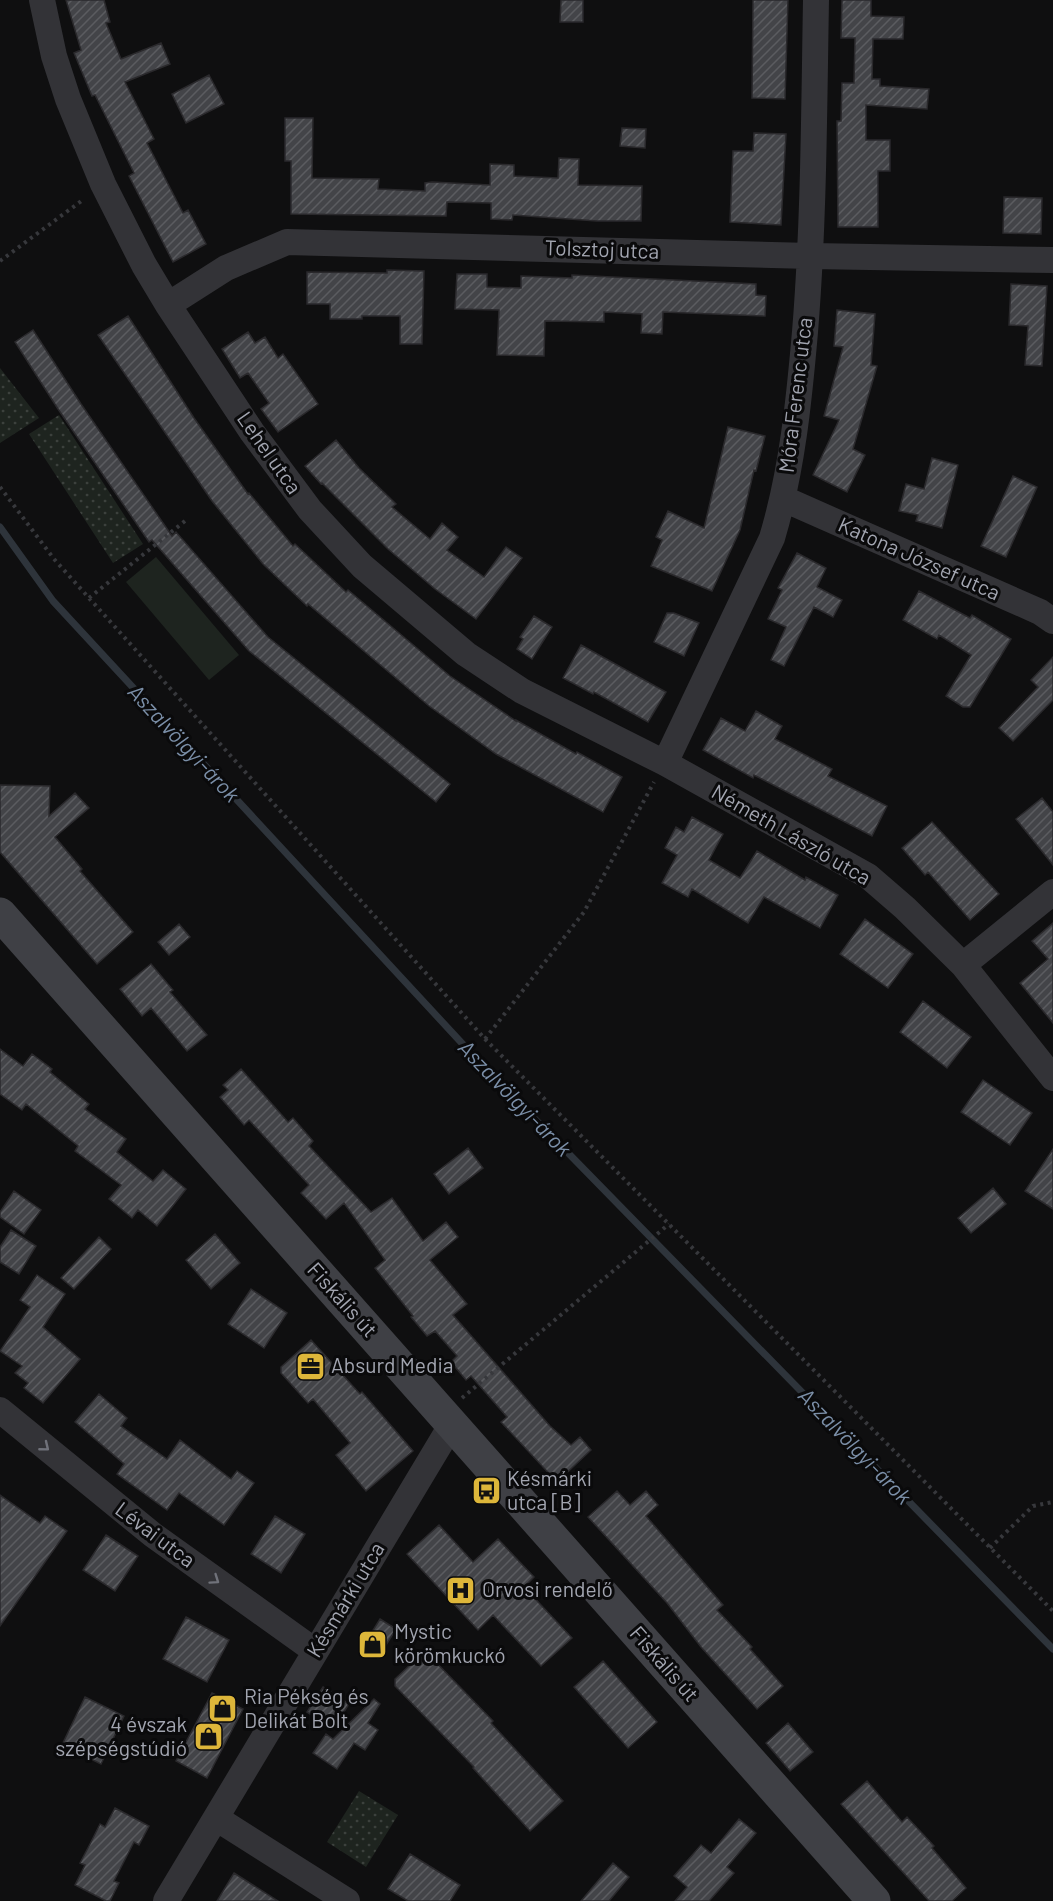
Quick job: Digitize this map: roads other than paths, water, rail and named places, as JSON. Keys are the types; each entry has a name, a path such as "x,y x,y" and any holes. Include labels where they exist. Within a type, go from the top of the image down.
{"street":[{"name":"Lehel utca","path":"42,0 54,56 68,99 103,184 144,265 252,432 310,510 362,566 475,660 522,691 665,763"},
{"name":"Móra Ferenc utca","path":"665,763 772,538 784,499 799,407 811,255 816,0"},
{"name":"Tolsztoj utca","path":"168,305 226,268 287,242 1053,260"},
{"name":"Katona József utca","path":"784,499 1040,612 1053,621"},
{"name":"Németh László utca","path":"665,763 868,876 905,908 963,965 1053,1078"},
{"path":"963,965 1053,892"},
{"name":"Fiskális út","path":"0,914 874,1901"},
{"name":"Lévai utca","path":"0,1410 153,1536 315,1651"},
{"name":"Késmárki utca","path":"166,1901 315,1651 447,1419"},
{"path":"216,1818 347,1901"}],"waterway":[{"name":"Aszalvölgyi-árok","path":"0,527 53,601 483,1066 1053,1649"}],"place":[{"name":"Absurd Media","path":"310,1366"},
{"name":"Késmárki utca [B]","path":"486,1491"},
{"name":"Orvosi rendelő","path":"461,1590"},
{"name":"Mystic körömkuckó","path":"373,1644"},
{"name":"Ria Pékség és Delikát Bolt","path":"223,1709"},
{"name":"4 évszak szépségstúdió","path":"208,1737"}]}
